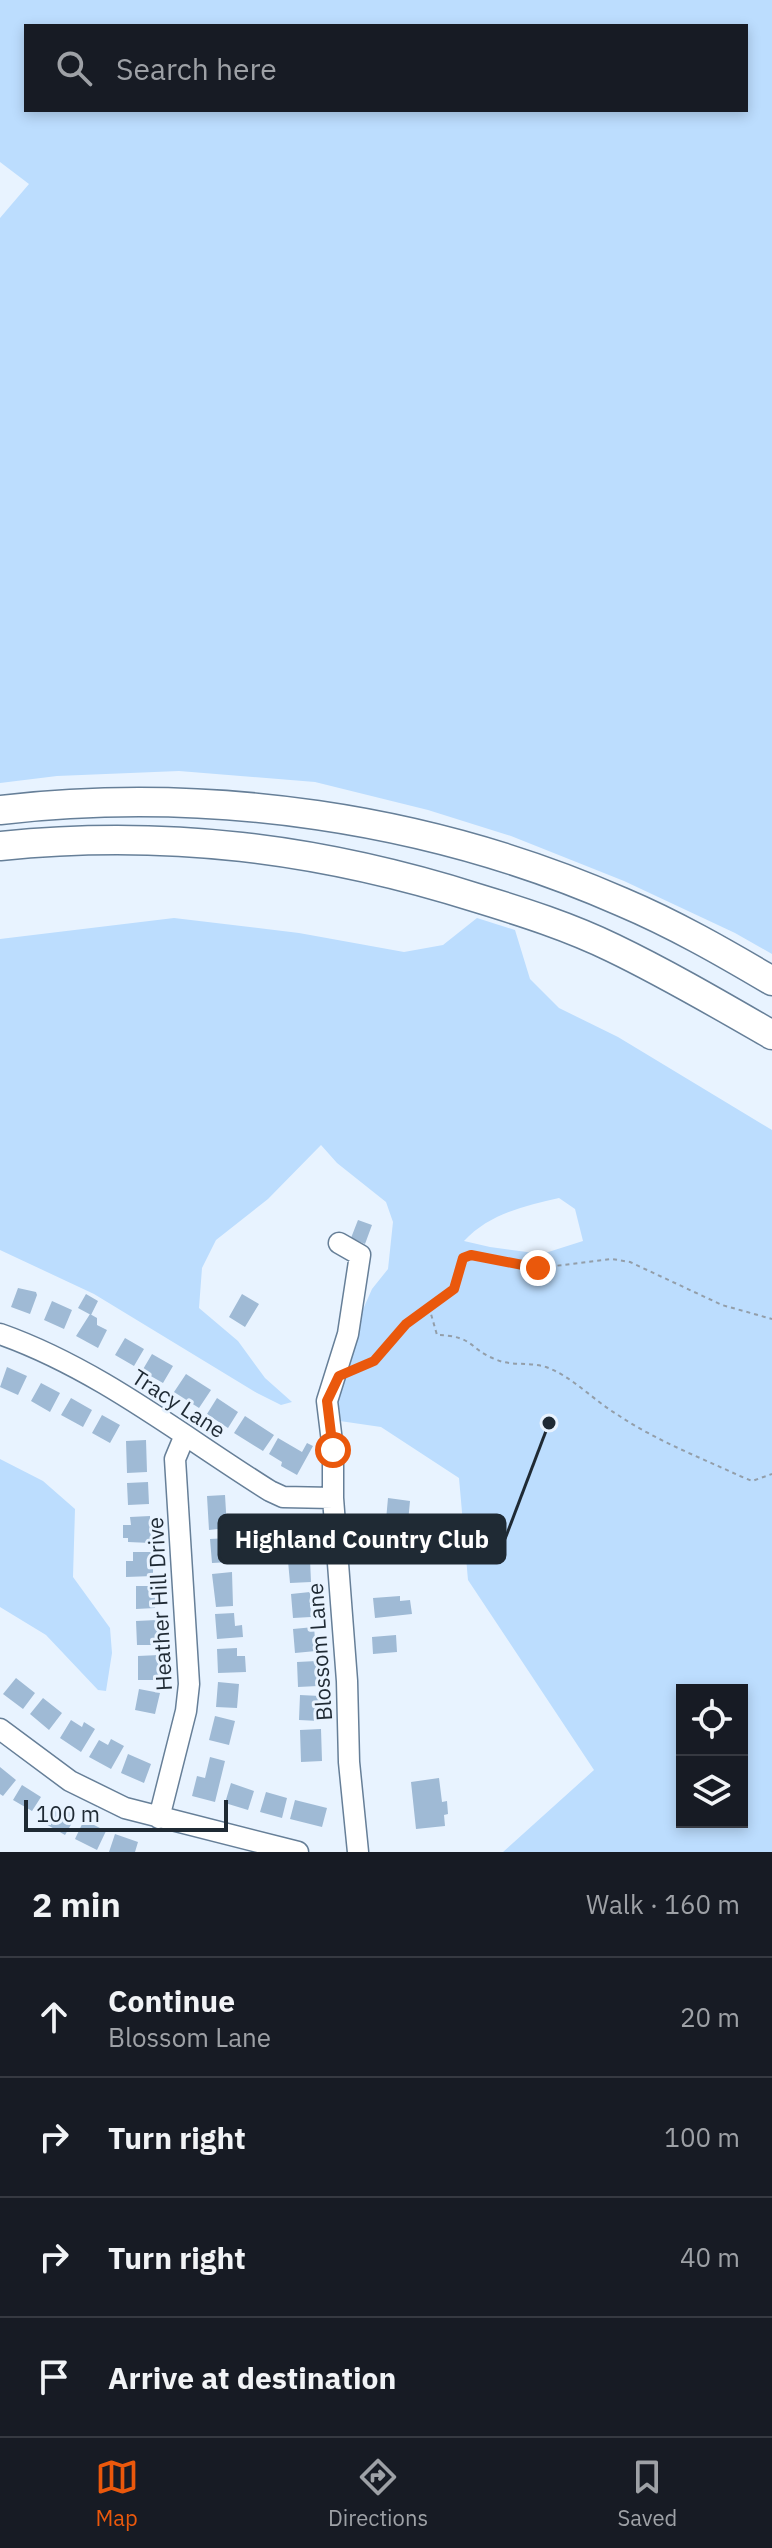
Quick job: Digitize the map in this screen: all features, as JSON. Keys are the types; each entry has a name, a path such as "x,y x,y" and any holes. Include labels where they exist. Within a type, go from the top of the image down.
{"highway":[{"path":"0,810 127,802 213,804 333,817 403,831 481,851 621,901 772,981"},
{"path":"0,846 55,840 171,840 295,853 382,870 524,913 610,947 698,992 772,1035"}],"street":[{"name":"Blossom Lane","path":"339,1243 360,1255 348,1334 327,1401 333,1450 333,1498 347,1681 349,1762 358,1852"},
{"name":"Tracy Lane","path":"0,1334 86,1374 154,1413 270,1491 283,1497 333,1498"},
{"name":"Heather Hill Drive","path":"159,1818 186,1711 189,1684 175,1459 185,1435"},
{"path":"0,1729 70,1781 125,1808 298,1852"}],"path":[{"path":"350,1370 374,1361 406,1324 454,1289 463,1258 471,1255 538,1268 612,1259 630,1262 722,1305 772,1319"},
{"path":"429,1306 437,1335 454,1335 470,1340 483,1355 504,1363 543,1366 569,1379 618,1416 752,1481 772,1474"}],"shaded area":[{"path":"0,0 772,0 772,954 735,933 624,881 511,836 428,810 315,782 179,771 57,776 0,783 0,218 29,184 0,162"},
{"path":"174,918 299,933 404,952 443,945 477,918 515,930 530,979 559,1008 618,1037 772,1130 772,1852 503,1852 594,1770 468,1580 459,1478 381,1427 333,1420 333,1398 353,1332 372,1289 388,1269 393,1222 386,1202 337,1163 321,1145 268,1199 216,1240 202,1268 199,1308 238,1341 265,1378 292,1402 281,1405 257,1393 94,1294 0,1250 0,939","holes":["559,1198 575,1209 583,1241 542,1254 464,1241 484,1224 520,1208"]},
{"path":"0,1459 43,1481 75,1509 73,1577 110,1628 112,1653 106,1691 98,1690 46,1635 0,1607"}],"building":[{"path":"358,1220 372,1225 365,1244 351,1238"},
{"path":"18,1288 36,1292 30,1314 11,1307"},
{"path":"86,1294 98,1301 91,1315 78,1308"},
{"path":"242,1294 259,1304 245,1327 229,1317"},
{"path":"52,1301 72,1310 64,1329 44,1320"},
{"path":"90,1314 97,1318 97,1325 107,1330 98,1348 76,1336"},
{"path":"125,1338 144,1349 134,1366 115,1355"},
{"path":"152,1354 173,1366 163,1383 142,1371"},
{"path":"7,1367 27,1376 18,1395 0,1387"},
{"path":"186,1374 211,1390 199,1408 174,1392"},
{"path":"41,1383 60,1393 50,1412 31,1401"},
{"path":"71,1398 92,1410 83,1427 61,1415"},
{"path":"217,1398 238,1412 228,1428 207,1414"},
{"path":"102,1415 120,1425 110,1443 92,1433"},
{"path":"245,1416 274,1435 263,1451 234,1433"},
{"path":"278,1438 302,1452 307,1443 313,1446 297,1475 269,1454"},
{"path":"146,1440 147,1472 127,1473 126,1441"},
{"path":"148,1482 149,1504 128,1505 127,1483"},
{"path":"225,1495 227,1528 209,1530 207,1496"},
{"path":"388,1498 410,1501 408,1522 386,1520"},
{"path":"150,1516 151,1543 128,1542 128,1538 123,1538 123,1525 131,1525 130,1517"},
{"path":"229,1538 230,1562 212,1563 210,1539"},
{"path":"133,1552 153,1552 153,1576 126,1577 126,1561 133,1561"},
{"path":"310,1560 311,1582 290,1583 288,1561"},
{"path":"232,1572 233,1606 216,1607 212,1574"},
{"path":"136,1586 155,1586 155,1608 136,1609"},
{"path":"310,1592 311,1617 293,1618 291,1594"},
{"path":"400,1596 400,1601 410,1600 412,1614 375,1618 373,1598"},
{"path":"234,1613 235,1626 242,1625 243,1637 217,1639 215,1614"},
{"path":"157,1620 157,1645 137,1645 136,1621"},
{"path":"314,1627 316,1651 295,1653 293,1629"},
{"path":"396,1635 397,1652 373,1654 372,1637"},
{"path":"237,1648 237,1656 245,1656 246,1672 218,1673 217,1649"},
{"path":"159,1655 159,1680 138,1680 138,1656"},
{"path":"317,1661 318,1686 298,1687 297,1662"},
{"path":"16,1678 35,1693 23,1709 3,1694"},
{"path":"218,1682 239,1684 237,1708 216,1707"},
{"path":"139,1689 160,1693 155,1714 135,1710"},
{"path":"300,1695 320,1696 319,1721 299,1720"},
{"path":"43,1698 62,1713 49,1730 30,1714"},
{"path":"215,1716 235,1721 229,1745 209,1740"},
{"path":"71,1720 82,1727 84,1722 95,1729 81,1752 60,1738"},
{"path":"321,1729 322,1761 301,1762 300,1730"},
{"path":"111,1739 124,1746 111,1769 89,1757 99,1740 108,1745"},
{"path":"128,1754 151,1764 144,1783 121,1773"},
{"path":"210,1757 225,1761 215,1802 192,1796 197,1776 205,1778"},
{"path":"0,1767 16,1780 3,1796 0,1794"},
{"path":"439,1778 442,1802 447,1801 445,1826 416,1829 411,1782"},
{"path":"231,1783 254,1791 248,1810 225,1803"},
{"path":"22,1785 41,1797 32,1811 13,1800"},
{"path":"266,1792 287,1798 282,1818 260,1812"},
{"path":"295,1800 327,1808 322,1827 290,1819"},
{"path":"55,1804 76,1816 65,1835 44,1823"},
{"path":"84,1820 106,1831 97,1850 75,1839"},
{"path":"115,1834 138,1842 135,1852 109,1852"}],"place":[{"name":"Highland Country Club","path":"549,1423"}],"route":[{"path":"333,1450 327,1401 339,1376 374,1361 406,1324 454,1289 463,1258 471,1255 538,1268"}]}
